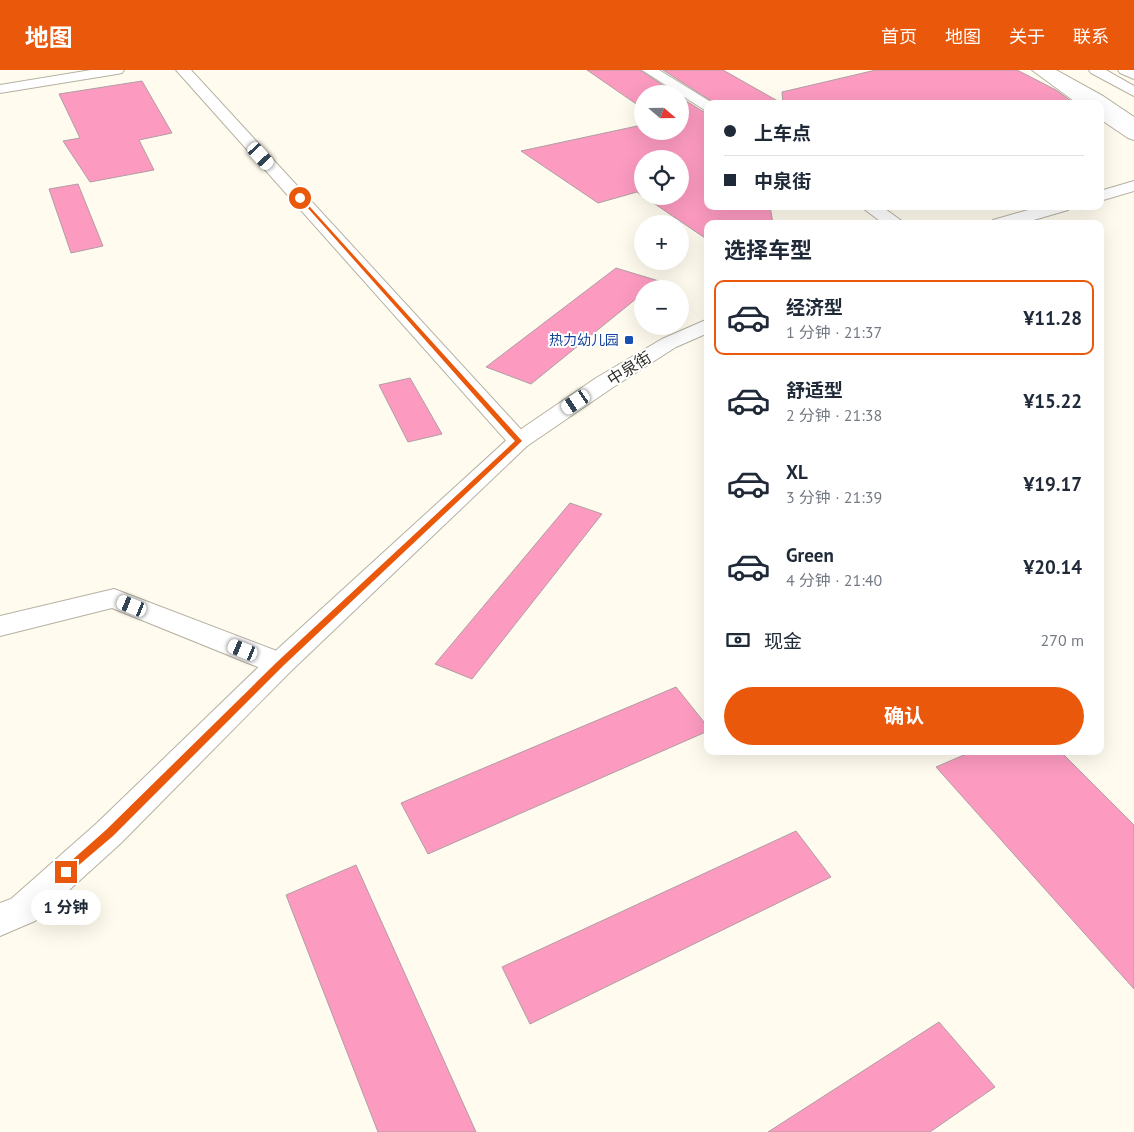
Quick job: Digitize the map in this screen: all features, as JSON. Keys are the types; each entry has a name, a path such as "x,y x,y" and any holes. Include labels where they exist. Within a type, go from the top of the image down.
{"main road":[{"path":"0,81 70,70"},
{"path":"0,89 117,70"},
{"path":"184,70 519,441"},
{"path":"648,70 704,104"},
{"path":"1039,70 1082,100"},
{"path":"1045,70 1099,100"},
{"path":"1067,70 1134,112"},
{"path":"1096,70 1134,92"},
{"path":"1115,70 1134,81"},
{"path":"1125,70 1134,75"},
{"path":"1104,103 1134,124"},
{"path":"1104,115 1134,135"},
{"path":"1104,195 1134,186"},
{"path":"875,210 891,220"},
{"path":"1013,220 1048,210"},
{"name":"中泉街","path":"0,920 23,910 109,833 280,664 519,441 604,383 669,343 704,327"},
{"path":"0,626 114,598 280,664"}],"building":[{"path":"587,70 640,70 662,85 634,85 634,102"},
{"path":"663,70 723,70 776,100 710,100"},
{"path":"876,70 1017,70 1056,90 1070,100 783,100 782,92"},
{"path":"142,81 172,133 139,140 154,170 90,182 63,141 80,138 59,94"},
{"path":"689,103 704,111 704,210 771,210 772,220 704,220 704,237 689,227 689,215 671,215 656,205 689,205 689,150 634,150 634,193 598,203 521,151 634,127 634,140 689,140"},
{"path":"78,184 103,246 71,253 49,189"},
{"path":"616,268 656,280 634,280 634,300 531,384 486,367"},
{"path":"410,378 442,434 408,442 379,385"},
{"path":"570,503 602,514 472,679 435,664"},
{"path":"676,687 704,722 704,733 428,854 401,803"},
{"path":"964,755 1064,755 1134,825 1134,989 936,767"},
{"path":"796,831 831,877 530,1024 502,967"},
{"path":"356,865 476,1132 378,1132 286,895"},
{"path":"939,1022 995,1087 930,1132 768,1132"}],"place":[{"name":"热力幼儿园","path":"629,340"}],"route":[{"path":"66,872 109,833 280,664 519,441 300,198"}]}
